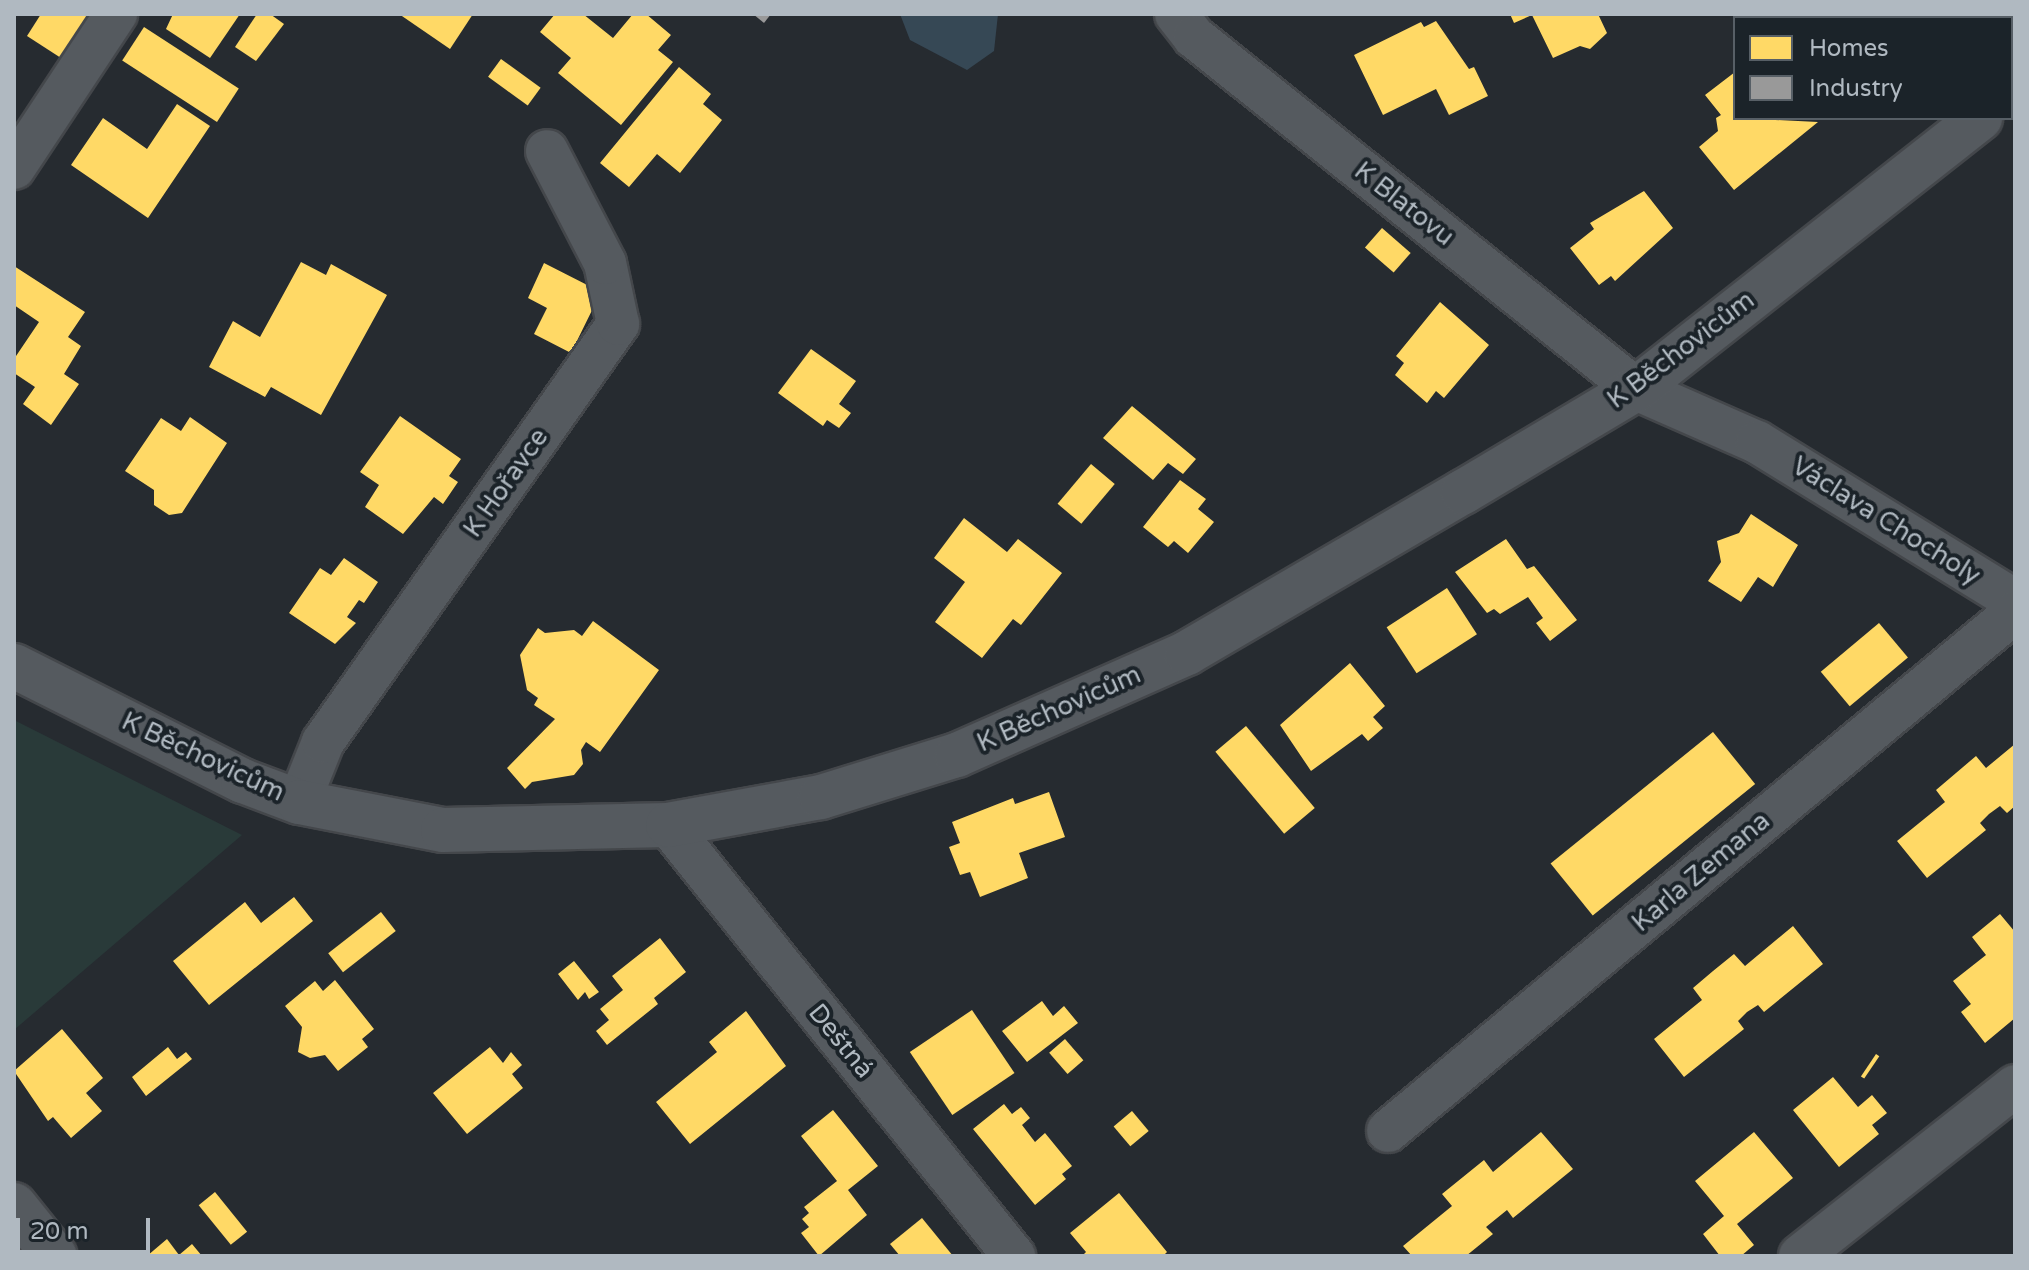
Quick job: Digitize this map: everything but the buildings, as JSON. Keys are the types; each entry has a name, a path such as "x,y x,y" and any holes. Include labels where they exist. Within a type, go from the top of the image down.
{"street":[{"path":"14,168 116,14"},
{"name":"K Blatovu","path":"1176,14 1194,37 1636,389 1757,442"},
{"name":"K Běchovicům","path":"14,666 243,781 299,802 443,830 668,825 821,797 957,755 1187,653 1636,389 1977,120"},
{"name":"K Hořavce","path":"299,802 323,742 618,324 605,263 547,151"},
{"name":"Václava Chocholy","path":"1757,442 2015,601"},
{"name":"Karla Zemana","path":"1388,1131 2015,612"},
{"name":"Deštná","path":"668,825 1014,1256"},
{"path":"1800,1256 2015,1086"},
{"path":"14,1205 55,1256"}],"shaded area":[{"path":"14,720 242,835 14,1030"}],"water":[{"path":"900,14 998,14 994,51 967,70 910,40"}]}
